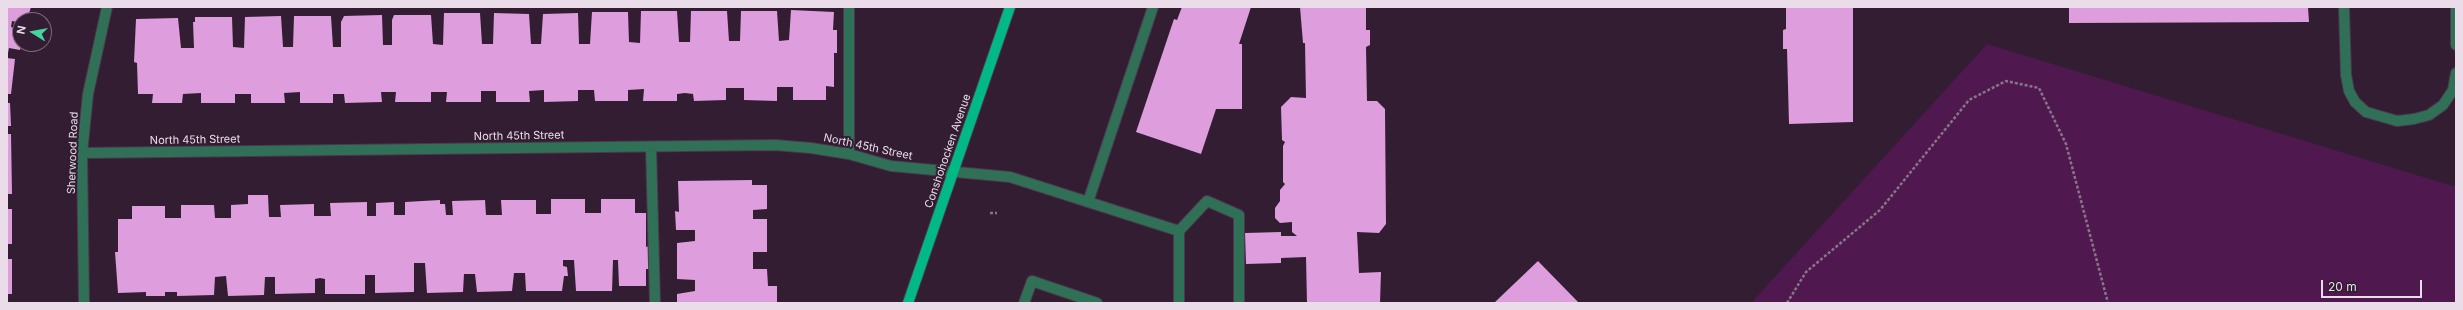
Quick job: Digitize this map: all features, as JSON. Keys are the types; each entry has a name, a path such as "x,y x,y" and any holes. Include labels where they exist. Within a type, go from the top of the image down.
{"main road":[{"name":"Conshohocken Avenue","path":"908,303 1010,7"}],"street":[{"name":"Sherwood Road","path":"84,303 82,153 88,94 107,7"},
{"path":"849,7 849,154"},
{"path":"1088,202 1153,7"},
{"path":"2344,7 2347,83 2355,102 2366,112 2397,121 2414,120 2429,115 2443,105 2453,90 2456,73"},
{"path":"2456,7 2456,45"},
{"name":"North 45th Street","path":"82,153 775,145 849,154 891,166 1010,177 1179,231"},
{"path":"651,147 655,303"},
{"path":"1179,303 1179,231 1207,201 1239,215 1239,303"},
{"path":"1024,303 1032,281 1097,303"}],"path":[{"path":"1787,303 1806,272 1880,210 1969,100 2006,81 2039,88 2066,144 2108,303"},
{"path":"990,213 997,214"}],"shaded area":[{"path":"1987,44 2456,187 2456,303 1751,303"}],"building":[{"path":"7,7 31,7 29,12 12,12 12,49 9,48 8,53"},
{"path":"1182,7 1251,7 1239,44 1242,44 1242,109 1216,109 1201,154 1136,132 1174,19 1177,20"},
{"path":"1300,7 1366,7 1366,30 1370,30 1370,45 1366,47 1367,101 1377,101 1385,109 1386,224 1379,233 1357,232 1359,273 1381,272 1380,303 1307,303 1306,257 1281,258 1281,263 1246,264 1245,233 1281,232 1281,236 1297,236 1292,232 1292,222 1280,223 1275,218 1275,208 1280,201 1280,190 1285,184 1283,182 1283,146 1285,142 1282,140 1281,107 1291,97 1306,98 1305,43 1303,43"},
{"path":"1786,7 1853,7 1853,122 1789,124 1787,49 1783,49 1783,30 1786,29"},
{"path":"2069,7 2308,7 2309,22 2069,23"},
{"path":"791,10 834,12 833,30 837,30 837,53 834,53 834,87 826,86 826,100 793,100 793,87 777,87 777,101 744,100 744,88 726,88 726,100 694,101 693,94 685,93 677,94 677,101 643,101 644,89 628,90 628,101 595,101 594,90 578,90 578,101 544,102 544,90 529,91 530,102 496,102 496,91 481,91 481,102 446,102 447,92 431,92 431,102 395,102 396,92 381,92 382,102 345,103 344,94 333,94 333,103 300,103 300,92 284,93 285,103 251,103 251,94 235,94 235,103 201,103 201,93 183,94 182,103 152,103 153,94 138,94 137,63 134,62 136,19 178,18 181,48 194,48 193,22 195,22 195,17 232,17 233,47 244,48 245,17 281,16 283,47 293,47 294,16 331,16 333,47 341,47 341,22 344,16 382,15 383,45 392,45 392,20 394,15 431,15 433,44 443,45 444,13 480,13 482,44 493,44 494,13 529,14 531,44 541,44 543,14 578,13 579,44 590,44 592,12 628,12 629,42 640,43 641,11 677,11 679,42 690,42 691,11 727,11 729,41 740,41 741,11 777,11 779,41 789,40"},
{"path":"7,58 15,59 11,94 7,94"},
{"path":"7,103 10,103 11,126 7,126"},
{"path":"7,134 11,134 12,194 7,194"},
{"path":"752,180 752,185 767,185 767,209 753,210 753,219 767,219 767,252 753,252 753,269 767,269 768,286 777,286 777,303 677,303 677,294 695,291 695,280 677,279 677,243 695,241 695,230 676,230 675,211 679,212 678,181"},
{"path":"248,195 268,195 269,217 281,217 280,205 314,204 314,216 331,216 330,203 367,202 367,216 376,216 376,203 394,202 394,215 405,215 405,202 440,200 440,204 445,204 446,215 453,215 452,201 485,200 486,215 502,215 501,200 536,200 536,214 551,214 551,199 585,199 585,213 601,213 601,199 635,199 635,213 646,213 646,247 649,246 649,269 646,269 646,286 619,286 618,260 613,260 612,291 576,291 574,260 563,260 563,266 567,267 568,276 564,276 562,291 526,291 525,273 514,273 512,291 477,292 475,274 464,274 463,292 427,293 425,263 414,263 414,292 375,293 375,275 365,275 365,294 325,294 325,279 320,278 315,279 315,293 275,294 275,277 265,277 264,295 228,296 226,276 215,277 214,295 177,296 177,292 165,292 165,296 146,296 146,292 118,293 115,252 118,252 118,219 132,219 132,206 165,206 165,218 181,218 181,205 214,205 215,218 231,218 231,205 248,204"},
{"path":"7,209 12,209 12,244 7,244"},
{"path":"7,259 12,259 12,294 7,294"},
{"path":"1538,261 1579,303 1494,303"}]}
